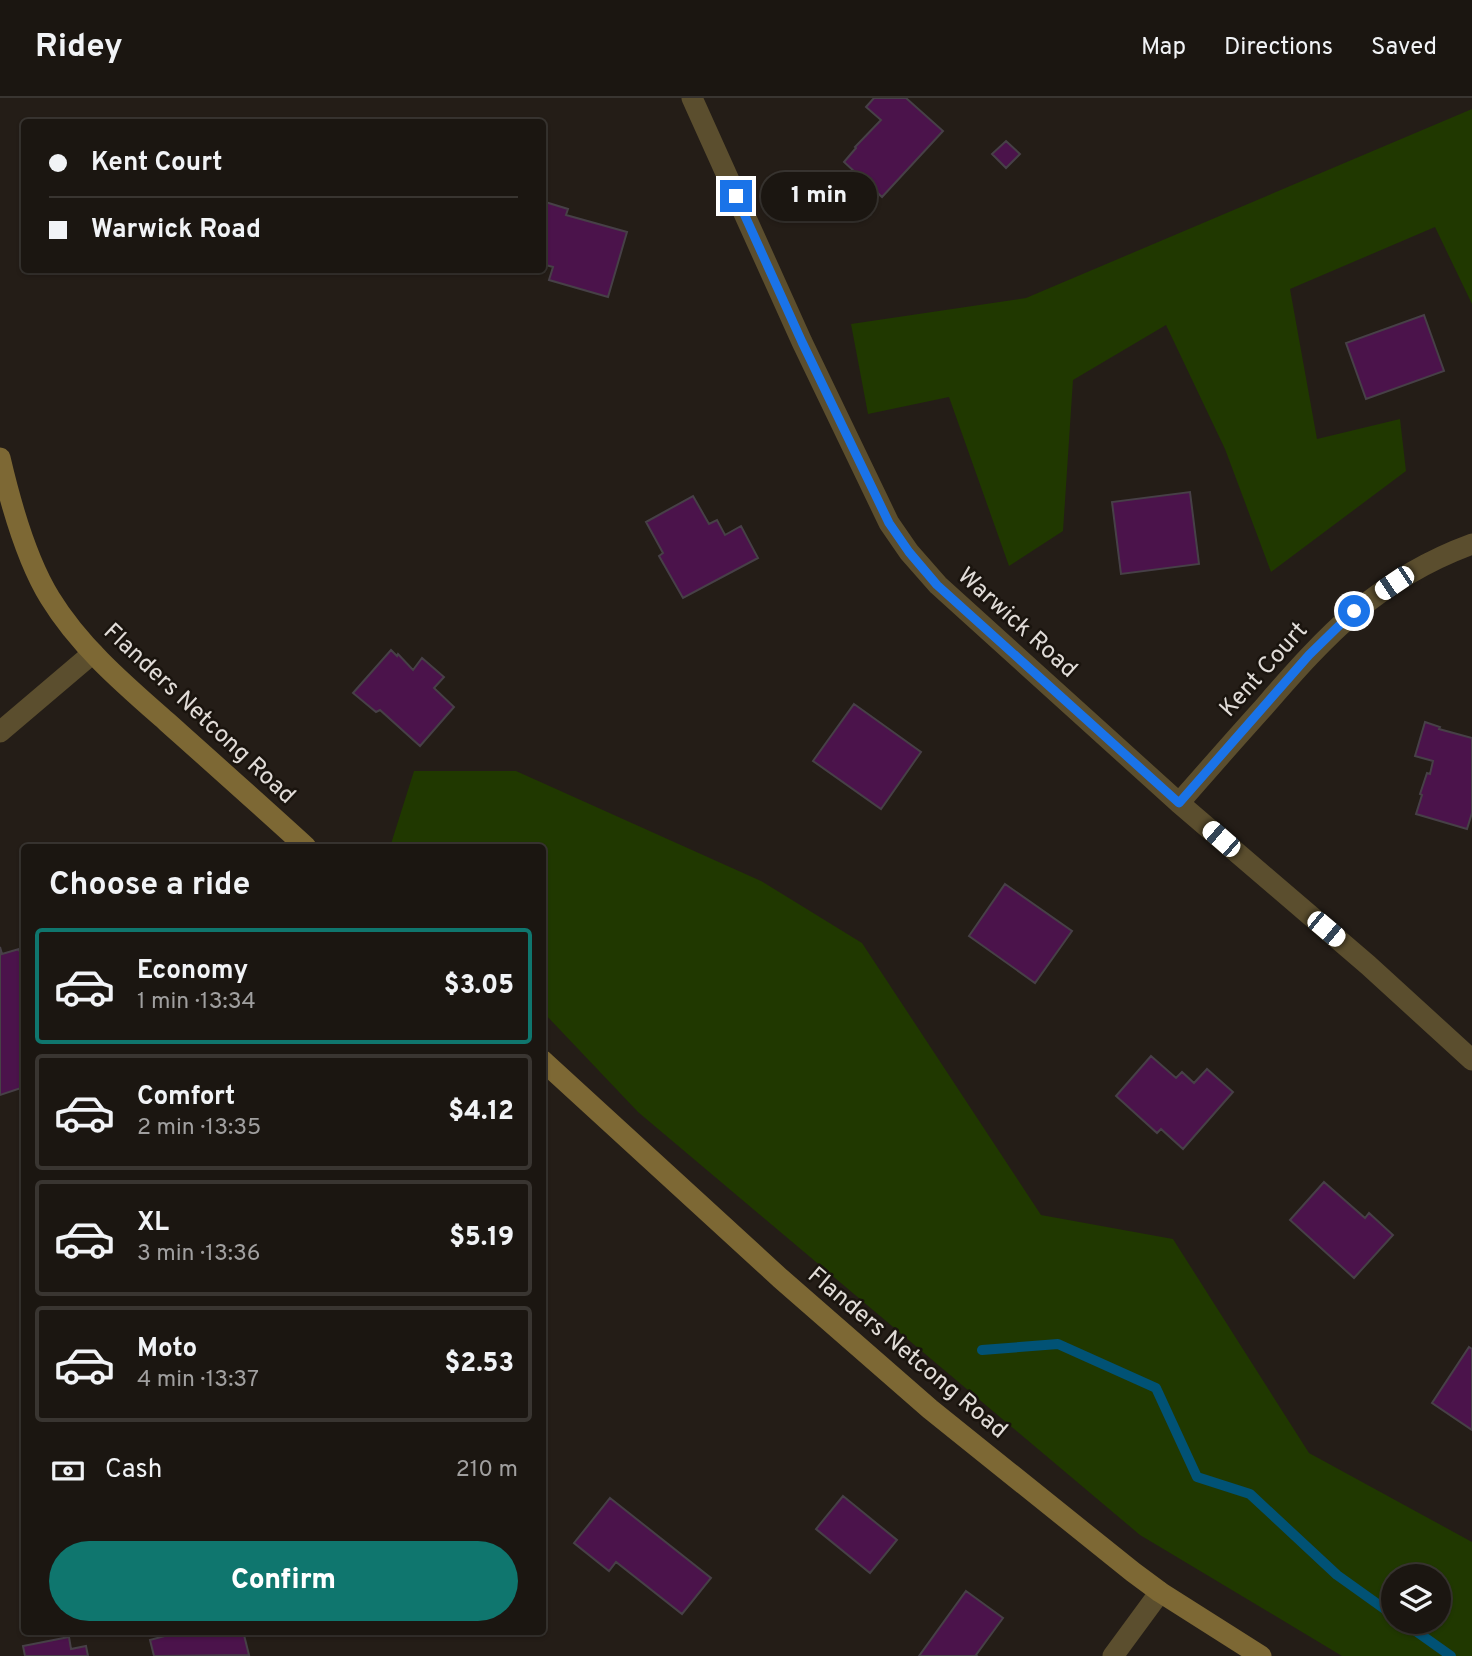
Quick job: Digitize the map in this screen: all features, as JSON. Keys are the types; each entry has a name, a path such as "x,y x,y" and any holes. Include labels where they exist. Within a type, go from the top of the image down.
{"main road":[{"name":"Flanders Netcong Road","path":"0,458 15,511 50,599 93,653 303,844"},
{"name":"Flanders Netcong Road","path":"546,1064 780,1278 910,1392 1160,1592 1261,1656"}],"street":[{"name":"Warwick Road","path":"692,98 796,330 889,523 909,552 937,585 1179,803 1368,965 1472,1060"},
{"name":"Kent Court","path":"1179,803 1309,655 1354,611 1406,575 1448,552 1472,544"},
{"path":"0,732 93,653"},
{"path":"1112,1656 1160,1592"}],"green space":[{"path":"1472,109 1472,304 1435,227 1290,289 1317,439 1400,419 1406,471 1271,572 1225,449 1166,325 1073,380 1063,531 1009,566 949,397 868,414 851,324 1026,298"},
{"path":"414,771 516,771 761,881 862,943 1041,1215 1173,1239 1309,1453 1472,1542 1472,1656 1342,1656 1140,1535 638,1112 546,1015 546,844 391,844"}],"building":[{"path":"874,98 906,98 943,131 882,197 844,162 881,120 866,107"},
{"path":"1006,141 1020,154 1006,168 992,154"},
{"path":"546,202 568,209 566,215 627,232 608,297 549,280 553,267 546,265"},
{"path":"1424,315 1444,371 1366,399 1346,343"},
{"path":"1190,492 1199,564 1121,574 1112,502"},
{"path":"693,496 709,524 717,520 725,535 741,526 758,558 683,598 659,556 663,553 646,522"},
{"path":"391,650 413,670 422,658 444,677 434,688 454,707 420,746 380,710 376,712 353,693"},
{"path":"854,704 921,752 881,809 813,761"},
{"path":"1425,722 1440,727 1439,729 1472,738 1472,813 1467,829 1416,814 1422,795 1420,794 1433,761 1415,756"},
{"path":"1005,884 1072,931 1035,983 969,936"},
{"path":"0,947 2,954 19,949 21,956 21,1088 0,1095"},
{"path":"1151,1056 1176,1078 1182,1072 1194,1083 1207,1069 1233,1092 1183,1149 1161,1129 1157,1133 1116,1096"},
{"path":"1324,1182 1365,1218 1369,1213 1393,1235 1354,1278 1290,1220"},
{"path":"1469,1347 1472,1349 1472,1430 1432,1403"},
{"path":"843,1496 897,1540 870,1573 816,1529"},
{"path":"610,1498 711,1578 682,1614 616,1562 609,1571 574,1543"},
{"path":"966,1591 1003,1618 977,1656 919,1656"},
{"path":"168,1635 244,1635 249,1655 154,1656 150,1640"},
{"path":"69,1637 71,1649 86,1646 88,1656 25,1656 23,1646"}],"waterway":[{"path":"982,1350 1058,1344 1156,1388 1197,1477 1250,1494 1337,1575 1381,1606"},
{"path":"1420,1634 1451,1656"}],"route":[{"path":"736,196 889,523 909,552 937,585 1179,803 1309,655 1354,611"}]}
